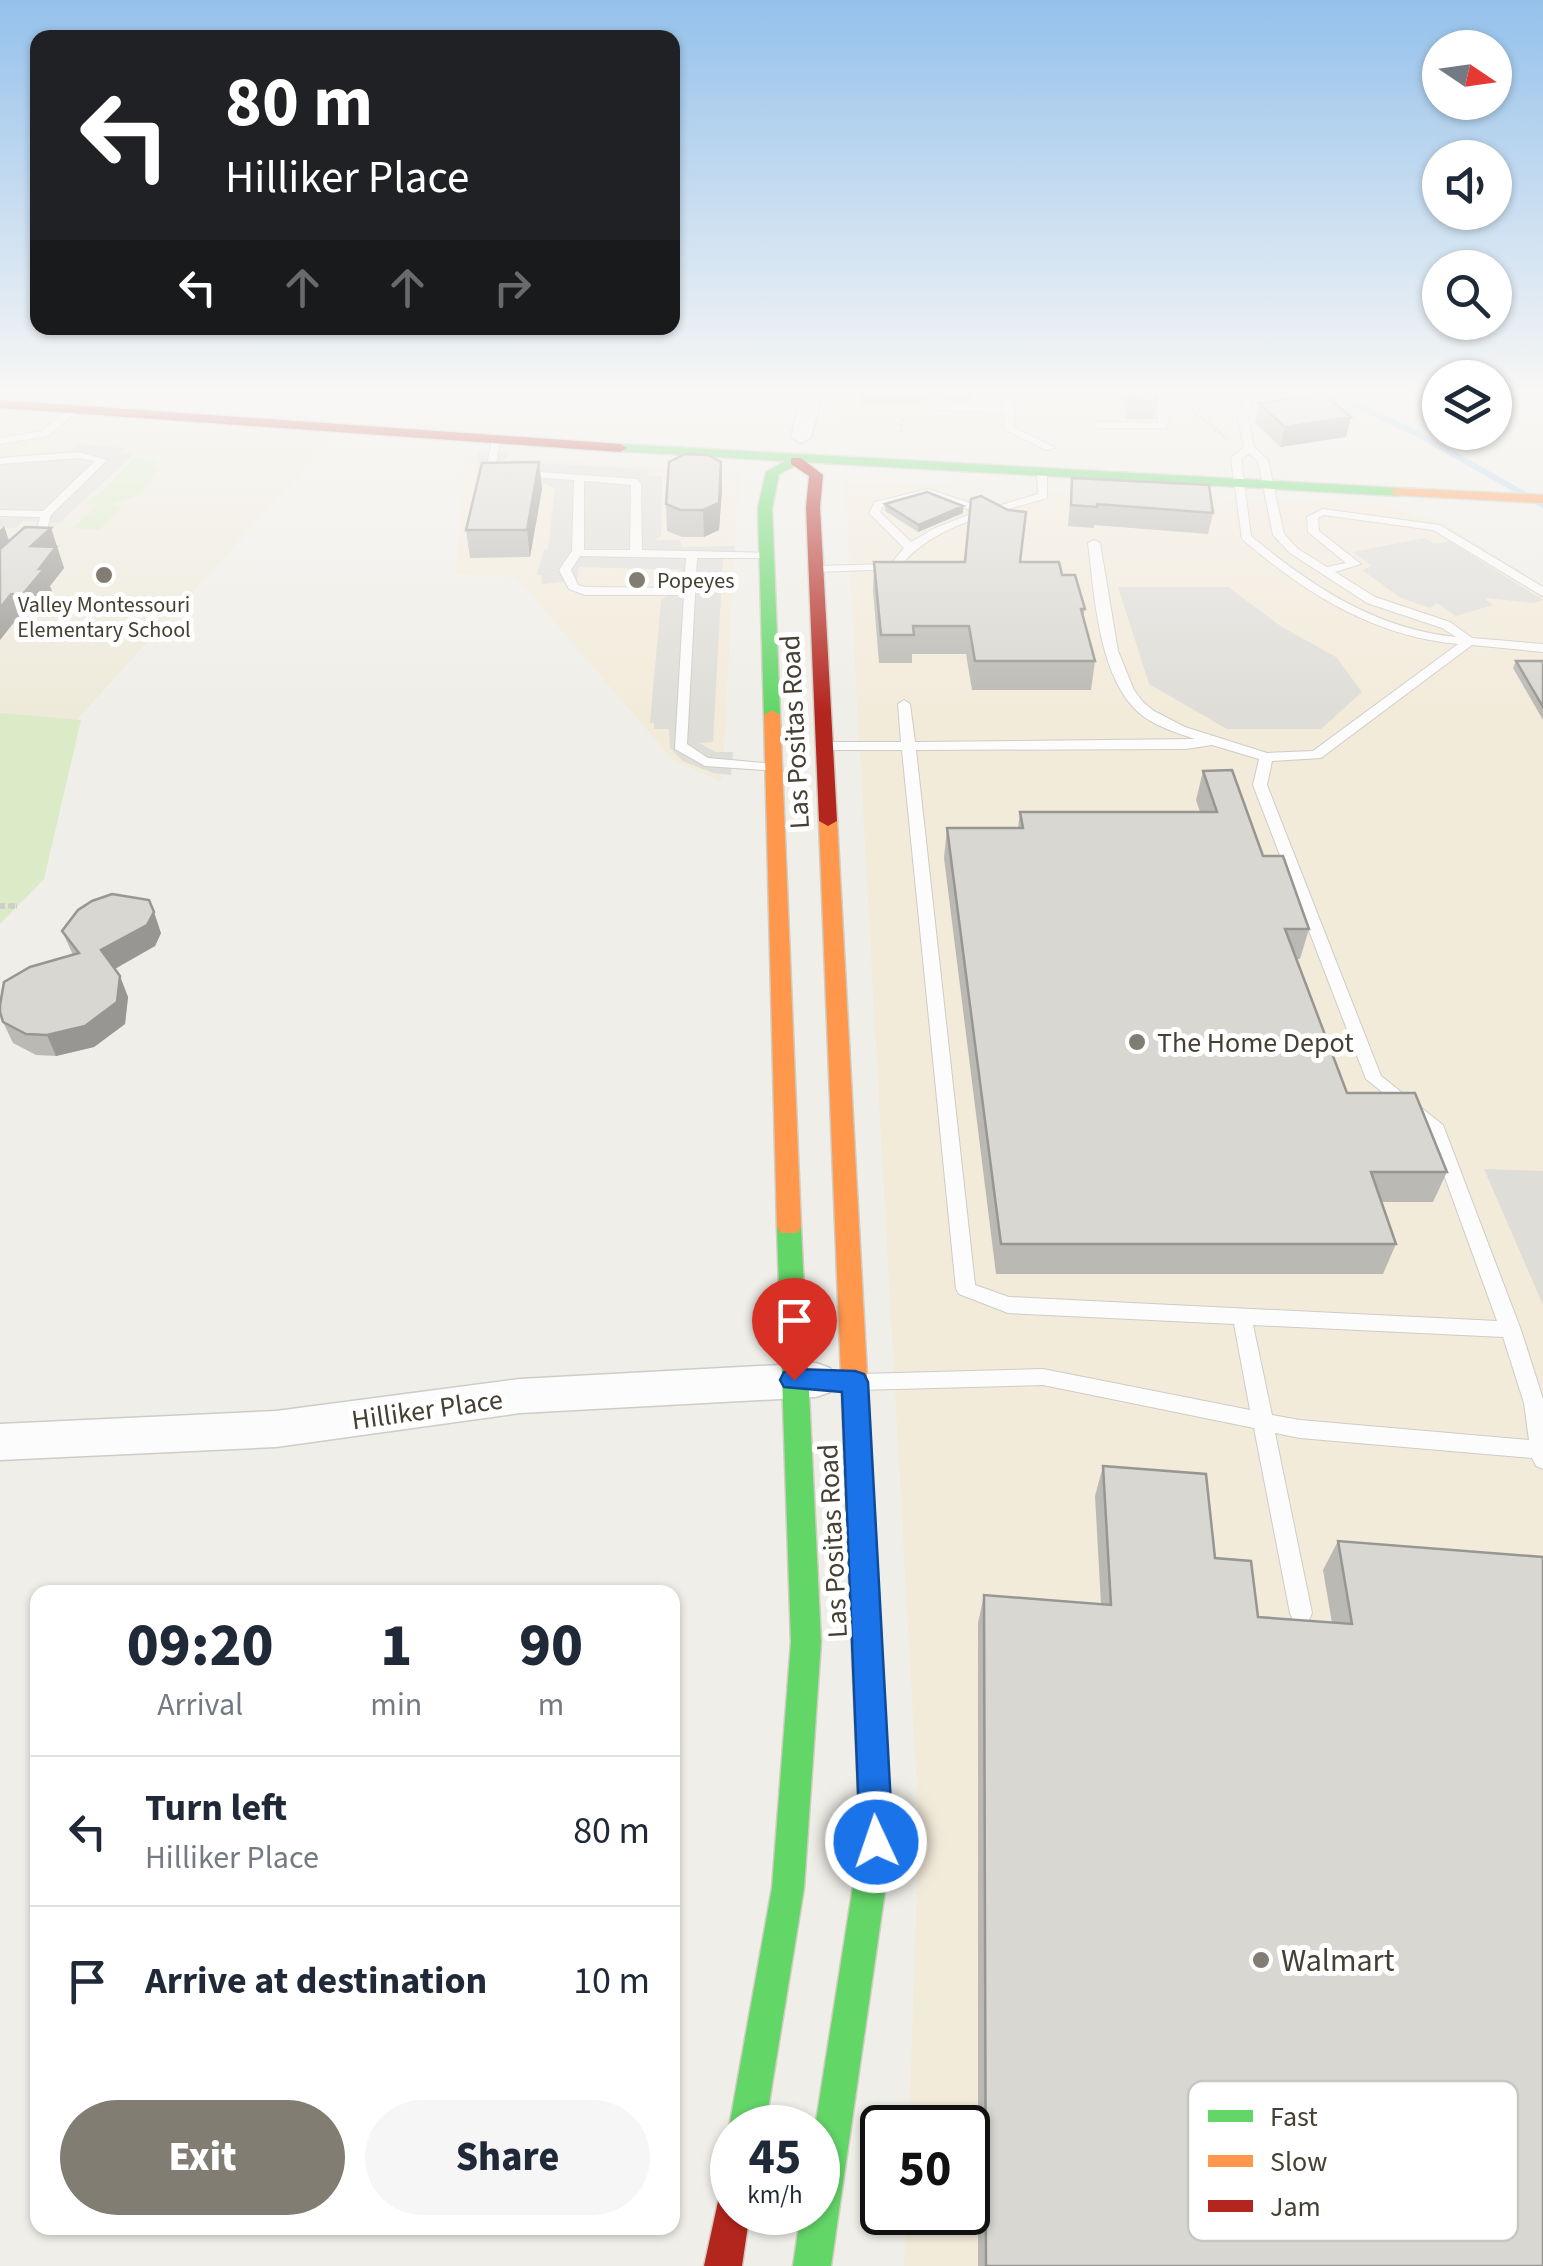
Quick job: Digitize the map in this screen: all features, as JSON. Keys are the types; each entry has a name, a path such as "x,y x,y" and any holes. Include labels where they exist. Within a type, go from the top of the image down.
{"main road":[{"name":"Las Positas Road","path":"751,2105 788,1888 806,1642 794,1380 767,500"},
{"name":"Las Positas Road","path":"812,2266 876,1842 816,569 816,500"},
{"path":"723,2266 728,2235"}],"street":[{"name":"Hilliker Place","path":"0,1442 276,1429 520,1396 794,1380 855,1382"}],"lane":[{"path":"0,571 43,527 46,514 61,500"},
{"path":"579,500 578,552 564,570 573,587 584,592 691,592"},
{"path":"636,500 636,554"},
{"path":"896,500 879,504 874,513 909,546"},
{"path":"951,500 991,513"},
{"path":"816,569 894,568 909,546 932,533 1032,500"},
{"path":"1242,500 1246,537 1325,597 1387,625 1432,637 1543,648"},
{"path":"1272,500 1279,536 1326,572 1371,600 1446,625 1470,640"},
{"path":"0,512 46,514"},
{"path":"1326,572 1355,564 1314,532 1312,516 1323,512 1436,527 1543,592"},
{"path":"1094,543 1098,582 1122,683 1140,707 1181,729 1266,756 1294,759 1316,755 1470,640"},
{"path":"578,552 766,554"},
{"path":"692,554 680,746 704,762 774,768"},
{"path":"904,704 966,1289 1008,1305 1511,1330"},
{"path":"825,746 1186,745 1215,740"},
{"path":"855,1382 1043,1378 1300,1429 1542,1453 1534,1403 1511,1330 1434,1125 1374,1079 1260,785 1266,756"},
{"path":"1242,1317 1300,1613"}],"path":[{"path":"0,906 17,906"}],"shaded area":[{"name":"Valley Montessouri Elementary School","path":"0,500 276,500 72,725 0,717"},
{"path":"0,500 84,500 59,523 23,521 16,528 0,527"},
{"path":"462,500 737,500 722,782 672,759 516,577 456,574"},
{"path":"554,500 662,500 661,536 656,540 680,540 682,547 735,546 734,560 723,559 713,742 699,743 716,752 733,752 731,775 713,773 683,761 670,748 669,729 654,729 654,723 650,723 661,600 679,587 681,570 579,567 577,580 542,584 541,575 537,575 544,550 548,549"},
{"path":"846,500 1276,500 1379,504 1440,521 1543,585 1543,2266 904,2266 905,2235 990,2235 990,2105 910,2105 919,1827"},
{"path":"1425,538 1434,544 1449,541 1543,600 1534,603 1488,598 1485,599 1493,605 1456,616 1437,603 1430,608 1401,598 1362,570 1372,566 1353,552"},
{"path":"1118,587 1228,587 1282,627 1336,657 1362,692 1321,729 1227,729 1149,684"},
{"path":"1484,1169 1543,1171 1543,1305"}],"green space":[{"path":"125,500 109,505 122,507 99,530 73,528 97,505 83,503"},
{"path":"0,713 81,720 44,879 0,924"}],"building":[{"path":"473,500 532,500 527,530 466,530"},
{"path":"666,500 719,500 703,510 680,510 666,504"},
{"path":"900,500 947,500 963,506 919,525 885,504"},
{"path":"971,500 988,500 1008,510 1026,512 1020,562 1059,562 1062,575 1075,575 1095,661 975,661 969,626 913,626 914,635 881,635 874,562 965,562"},
{"path":"1071,500 1211,500 1213,513 1097,504 1071,505"},
{"path":"25,527 51,528 31,546 56,547 22,595 11,594 0,608 0,549"},
{"path":"1516,661 1543,661 1543,707"},
{"name":"The Home Depot","path":"1232,770 1263,856 1283,856 1309,929 1285,929 1347,1093 1415,1093 1447,1172 1371,1172 1396,1244 1001,1244 947,828 1023,828 1020,812 1217,812 1203,771"},
{"path":"112,894 149,900 154,912 147,925 101,950 120,976 117,1002 85,1026 47,1035 26,1034 3,1022 0,1005 4,982 30,967 79,953 62,931 78,910"},
{"name":"Walmart","path":"1103,1466 1206,1474 1215,1558 1251,1561 1258,1617 1352,1624 1338,1541 1543,1557 1543,2266 986,2266 986,2235 990,2235 990,2105 986,2105 984,1595 1111,1605"}],"waterway":[{"path":"1534,500 1543,505"}],"traffic: fast":[{"path":"767,500 772,715"},
{"path":"751,2105 788,1888 806,1642 789,1227"},
{"path":"812,2266 876,1842 867,1652"}],"traffic: slow":[{"path":"772,715 789,1227"},
{"path":"828,821 867,1652"}],"traffic: jam":[{"path":"814,500 828,821"},
{"path":"723,2266 728,2235"}],"place":[{"name":"Valley Montessouri Elementary School","path":"104,575"},
{"name":"Popeyes","path":"637,580"},
{"name":"The Home Depot","path":"1137,1042"},
{"name":"Walmart","path":"1261,1960"}],"route":[{"path":"794,1380 855,1382 876,1842"}]}
